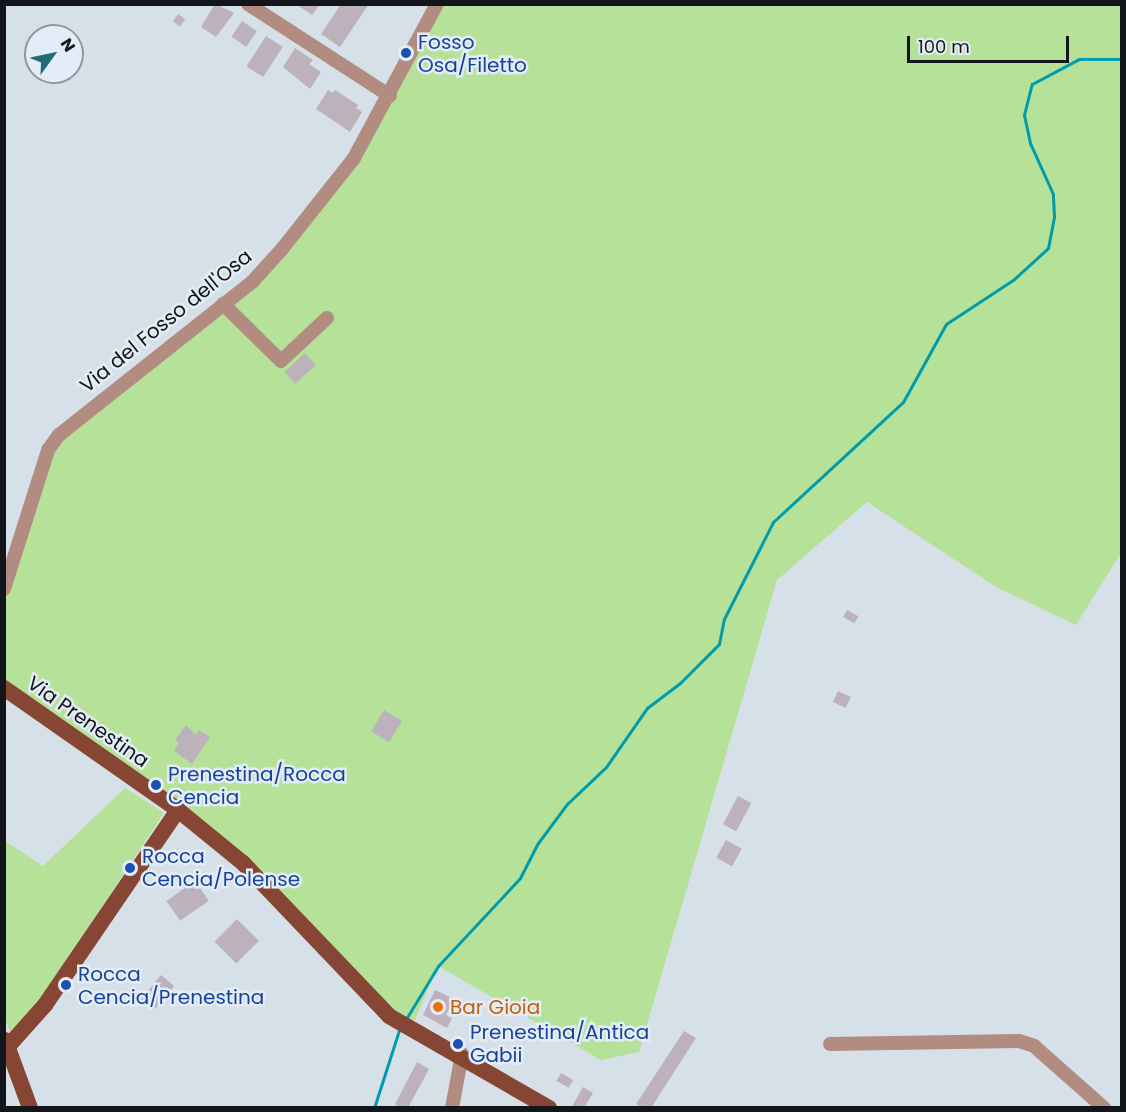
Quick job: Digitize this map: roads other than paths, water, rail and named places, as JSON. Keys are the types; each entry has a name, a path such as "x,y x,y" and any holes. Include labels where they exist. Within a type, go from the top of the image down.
{"main road":[{"name":"Via Prenestina","path":"4,688 178,810 263,880 363,992 389,1016 462,1054 549,1107"},
{"path":"30,1107 6,1046 45,1005 178,810"}],"street":[{"path":"248,4 390,96"},
{"name":"Via del Fosso dell'Osa","path":"4,589 48,450 59,435 252,281 302,226 354,158 390,96 437,4"},
{"path":"223,304 281,361 327,318"},
{"path":"830,1044 1019,1041 1038,1049 1104,1107"},
{"path":"452,1107 462,1054"}],"waterway":[{"path":"406,1019 438,966 520,878 538,843 567,804 606,767 647,708 680,683 719,644 724,619 773,522 903,402 946,324 1013,280 1048,248 1054,216 1053,194 1030,143 1024,115 1032,84 1079,59 1122,59"},
{"path":"374,1108 399,1030"}],"place":[{"name":"Fosso Osa/Filetto","path":"406,53"},
{"name":"Prenestina/Rocca Cencia","path":"156,785"},
{"name":"Rocca Cencia/Polense","path":"130,868"},
{"name":"Rocca Cencia/Prenestina","path":"66,985"},
{"name":"Bar Gioia","path":"438,1007"},
{"name":"Prenestina/Antica Gabii","path":"458,1044"}]}
